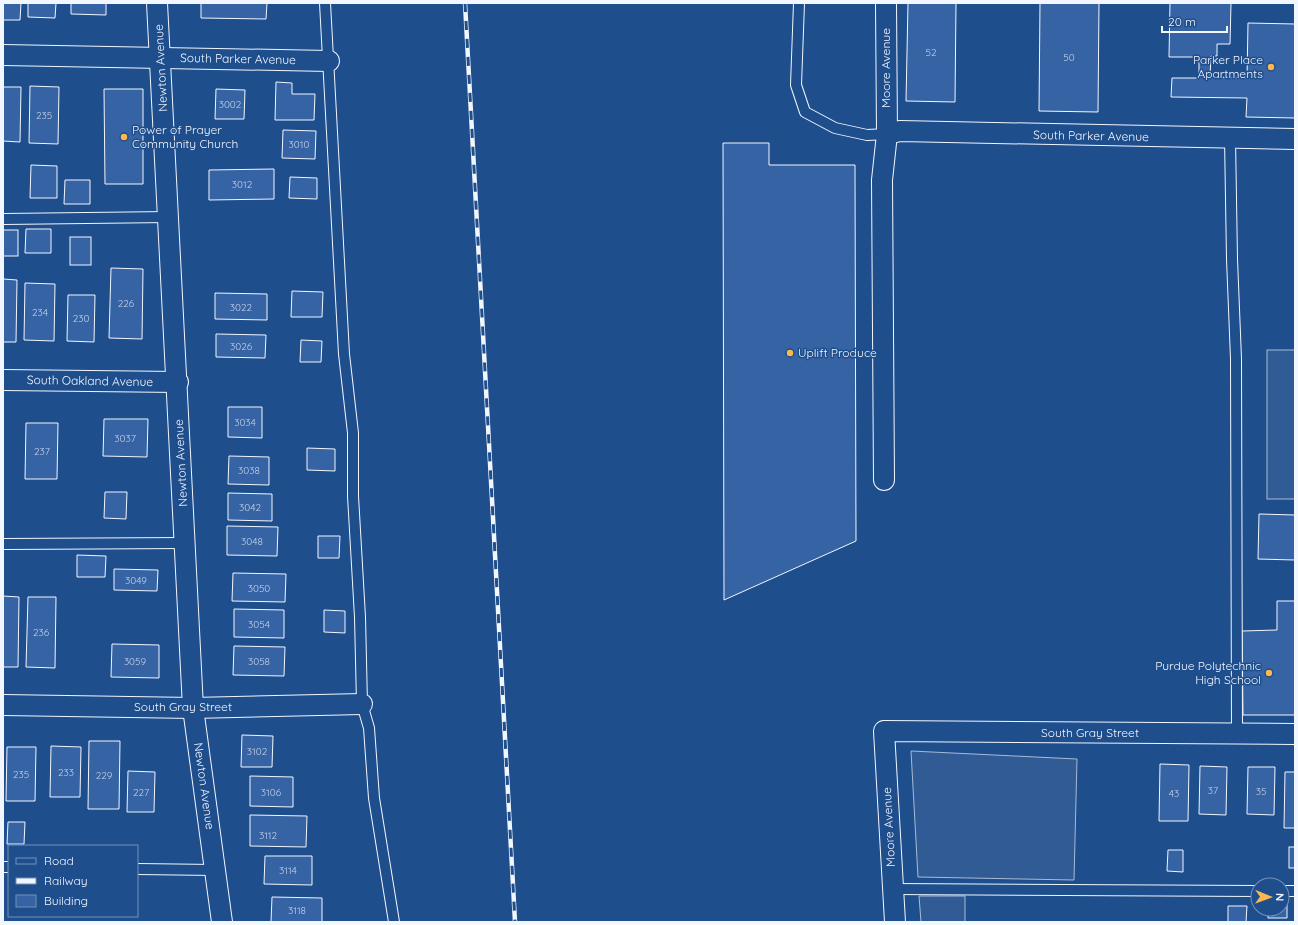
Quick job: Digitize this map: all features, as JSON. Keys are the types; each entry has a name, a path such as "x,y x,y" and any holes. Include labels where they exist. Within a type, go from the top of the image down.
{"street":[{"name":"Newton Avenue","path":"157,3 178,382 193,708 222,922"},
{"name":"Moore Avenue","path":"884,480 882,180 887,134 886,3"},
{"name":"South Parker Avenue","path":"3,55 330,61"},
{"name":"South Parker Avenue","path":"887,134 900,131 1295,139"},
{"name":"South Oakland Avenue","path":"3,380 178,382"},
{"name":"South Gray Street","path":"3,706 193,708 362,704"},
{"name":"Moore Avenue","path":"884,731 895,922"},
{"name":"South Gray Street","path":"884,731 1295,734"}],"lane":[{"path":"325,3 330,61 344,354 353,432 353,496 360,617 362,704 369,728 374,798 394,922"},
{"path":"799,3 796,84 805,112 835,128 867,135 887,134"},
{"path":"1230,138 1232,259 1236,359 1237,734"},
{"path":"3,219 169,217"},
{"path":"3,544 185,543"},
{"path":"138,869 215,870"},
{"path":"893,889 1250,891"}],"shaded area":[{"path":"1267,350 1295,350 1295,499 1267,499"},
{"path":"911,751 1077,759 1074,880 918,877"},
{"path":"919,896 965,896 965,922 921,922"}],"building":[{"path":"3,3 21,3 20,20 3,20"},
{"path":"28,3 56,3 55,18 28,17"},
{"path":"71,3 106,3 106,15 71,14"},
{"path":"201,3 267,3 266,19 201,18"},
{"path":"908,3 956,3 955,102 906,101"},
{"path":"1040,3 1099,3 1098,112 1039,111"},
{"name":"Parker Place Apartments","path":"1170,3 1231,3 1230,44 1217,44 1217,56 1211,56 1210,77 1247,78 1248,23 1295,24 1295,118 1246,117 1247,98 1171,97 1172,78 1199,78 1199,57 1169,57"},
{"path":"276,82 292,83 292,94 315,94 314,120 275,120"},
{"path":"30,86 59,87 58,144 29,143"},
{"path":"3,87 21,87 20,142 3,141"},
{"name":"Power of Prayer Community Church","path":"104,89 143,89 143,184 105,184"},
{"path":"216,89 245,90 244,119 215,119"},
{"path":"283,130 316,131 315,159 282,158"},
{"name":"Uplift Produce","path":"723,143 769,143 769,165 855,165 856,541 724,600"},
{"path":"31,165 57,166 57,198 30,198"},
{"path":"274,169 274,199 209,200 209,170"},
{"path":"290,177 317,178 317,199 289,198"},
{"path":"65,180 90,180 90,204 64,204"},
{"path":"26,229 51,229 51,253 25,253"},
{"path":"3,230 18,230 18,256 3,256"},
{"path":"70,237 91,237 91,265 70,265"},
{"path":"111,268 143,269 142,339 109,338"},
{"path":"3,279 17,280 16,342 3,342"},
{"path":"25,283 55,284 54,341 24,340"},
{"path":"292,291 323,292 322,317 291,317"},
{"path":"215,293 267,294 267,320 215,319"},
{"path":"68,295 95,295 94,342 67,341"},
{"path":"216,334 266,335 265,358 216,357"},
{"path":"301,340 322,341 321,362 300,362"},
{"path":"228,407 262,407 262,438 228,437"},
{"path":"104,419 148,419 147,457 103,456"},
{"path":"26,423 58,423 57,479 25,479"},
{"path":"307,448 335,449 335,471 307,470"},
{"path":"229,456 269,457 269,485 228,484"},
{"path":"105,492 127,492 126,519 104,518"},
{"path":"228,493 272,494 272,521 228,520"},
{"path":"1259,514 1295,515 1295,560 1258,559"},
{"path":"227,526 278,527 277,556 227,555"},
{"path":"318,536 340,536 339,558 318,558"},
{"path":"77,555 106,556 105,577 77,577"},
{"path":"114,569 158,570 157,591 114,590"},
{"path":"233,573 286,574 285,602 232,601"},
{"path":"3,596 19,597 18,667 3,667"},
{"path":"28,597 56,597 55,668 26,667"},
{"name":"Purdue Polytechnic High School","path":"1277,601 1295,601 1295,715 1243,715 1242,631 1277,630"},
{"path":"234,609 284,610 284,638 234,637"},
{"path":"324,610 345,611 345,633 324,632"},
{"path":"112,644 159,645 159,678 111,677"},
{"path":"234,646 285,647 284,676 233,675"},
{"path":"242,735 273,736 272,767 241,767"},
{"path":"89,741 120,741 119,809 88,809"},
{"path":"51,746 81,747 80,797 50,797"},
{"path":"7,747 36,747 35,801 6,801"},
{"path":"1160,764 1189,765 1188,821 1159,821"},
{"path":"1200,766 1227,767 1226,815 1199,814"},
{"path":"1248,767 1275,767 1274,815 1247,814"},
{"path":"128,771 155,772 154,812 127,812"},
{"path":"1285,772 1295,772 1295,828 1284,828"},
{"path":"250,776 293,777 293,807 250,806"},
{"path":"250,815 307,816 306,847 250,846"},
{"path":"8,822 25,822 24,844 7,844"},
{"path":"1289,847 1295,847 1295,868 1289,868"},
{"path":"1168,850 1183,850 1183,872 1167,871"},
{"path":"265,856 312,856 312,885 264,884"},
{"path":"272,897 322,898 322,922 271,922"},
{"path":"1228,906 1247,906 1246,922 1228,922"},
{"path":"1268,917 1287,917 1287,918"}],"railway":[{"path":"465,3 515,922"}],"place":[{"name":"Parker Place Apartments","path":"1271,67"},
{"name":"Power of Prayer Community Church","path":"124,137"},
{"name":"Uplift Produce","path":"790,353"},
{"name":"Purdue Polytechnic High School","path":"1269,673"}]}
